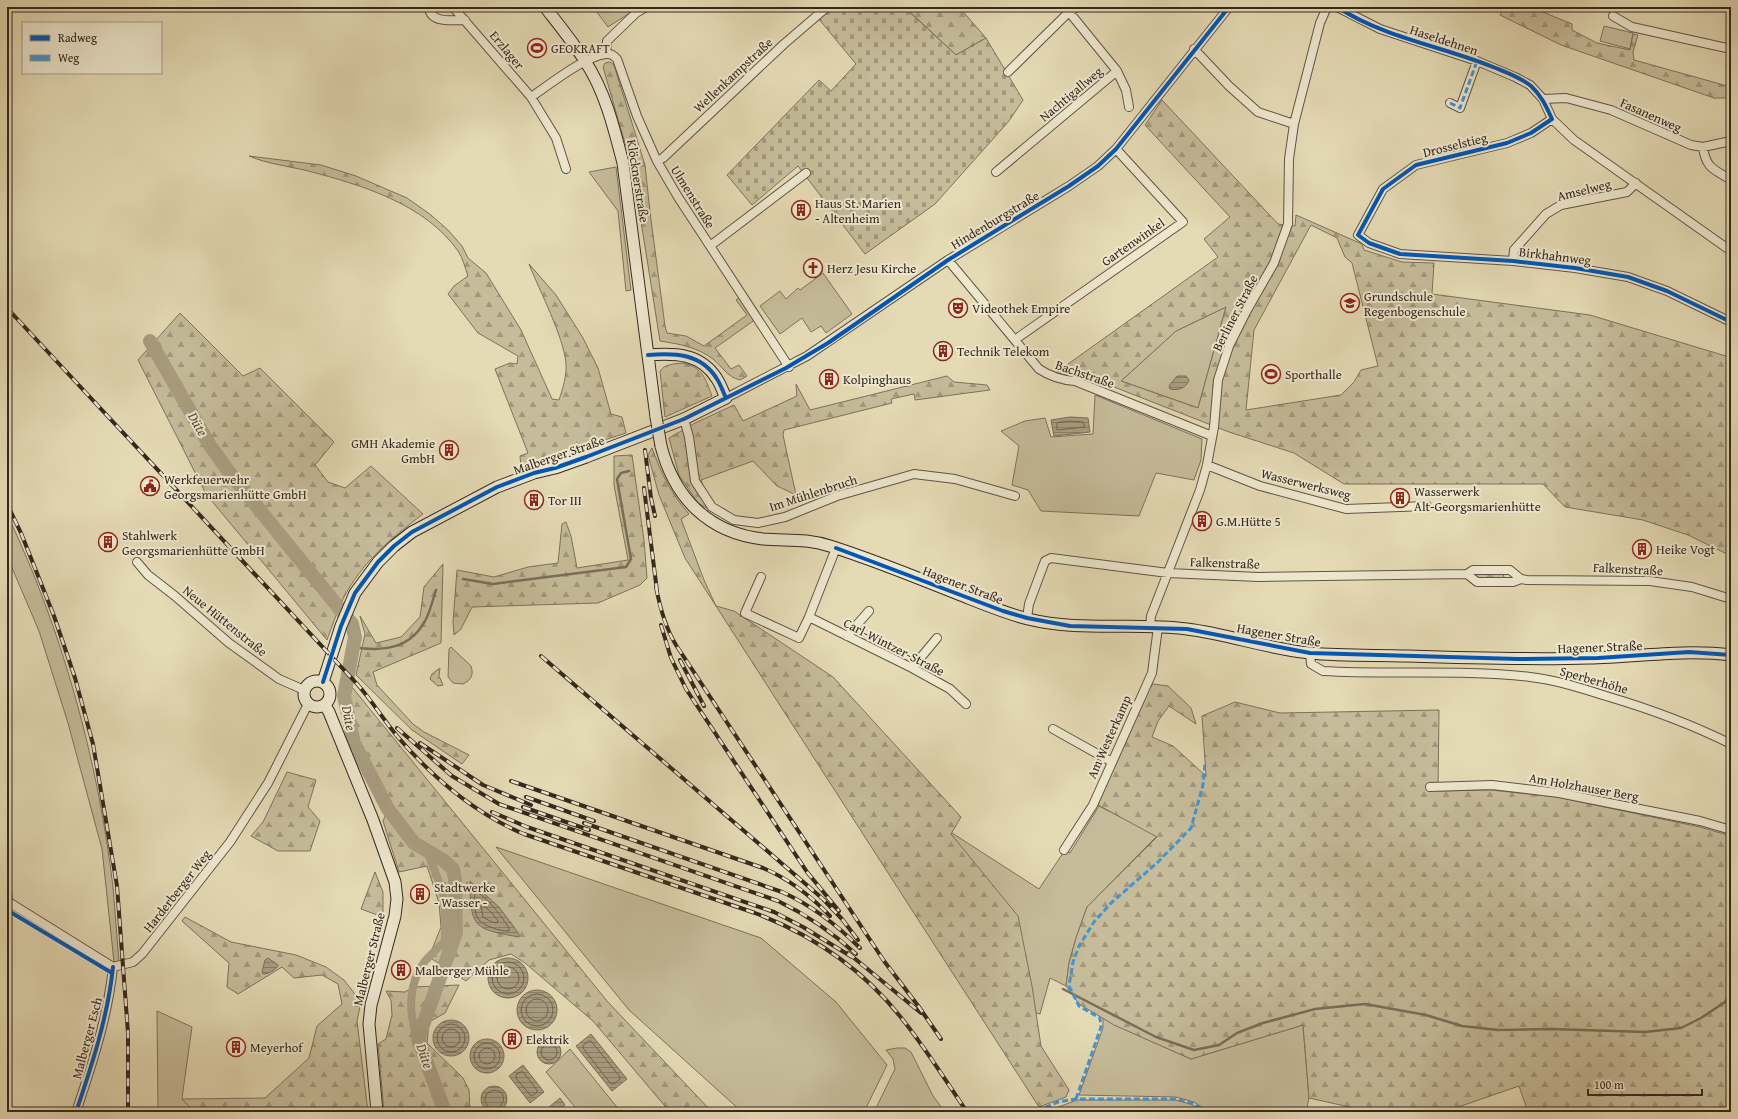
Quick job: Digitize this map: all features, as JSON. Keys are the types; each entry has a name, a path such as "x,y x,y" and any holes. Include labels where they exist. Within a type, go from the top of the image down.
{"main road":[{"name":"Klöcknerstraße","path":"545,7 586,61 597,82 615,128 623,163 648,355"},
{"path":"648,355 686,355 696,359 718,379 726,398"},
{"name":"Hagener Straße","path":"648,355 661,446 668,468 682,493 697,510 719,526 738,534 752,537 808,540 836,548 1027,618 1070,626 1187,629 1310,653 1518,659 1598,658 1689,652 1731,655"},
{"name":"Malberger Straße","path":"323,682 348,606 355,592 378,562 394,546 431,521 497,487 534,473 555,468 586,457 684,419 726,398"},
{"path":"311,682 323,682 329,689 330,698 325,705 316,708 308,704 304,697 304,690 311,682"},
{"name":"Malberger Straße","path":"325,705 373,820 395,882 397,899 395,916 371,1004 369,1024 377,1112"}],"street":[{"path":"429,7 429,10 435,18 439,20 465,20"},
{"name":"Erzlager","path":"453,7 531,97 556,138 566,169"},
{"path":"531,97 586,61 606,54 605,44 607,41 636,13 646,7"},
{"name":"Wellenkampstraße","path":"657,161 663,158 784,44 827,7"},
{"path":"1008,72 1067,10 1077,7"},
{"name":"Hindenburgstraße","path":"726,398 788,366 828,343 948,260 1069,186 1098,166 1116,149 1229,7"},
{"name":"Berliner Straße","path":"1154,627 1151,616 1200,490 1207,465 1212,436 1218,380 1229,346 1246,312 1274,263 1288,224 1289,159 1294,124 1320,23 1327,7"},
{"name":"Haseldehnen","path":"1337,7 1380,30 1477,61 1530,85 1543,99 1552,118 1574,140 1731,251"},
{"name":"Nachtigallweg","path":"996,172 1117,71 1067,10"},
{"path":"1613,16 1632,27 1731,49"},
{"path":"1194,50 1229,86 1258,112 1294,124"},
{"name":"Ulmenstraße","path":"606,54 614,56 619,63 637,116 657,161 678,197 788,366"},
{"path":"1450,103 1460,108 1477,61"},
{"path":"1117,71 1126,90 1129,107"},
{"name":"Fasanenweg","path":"1543,99 1566,98 1611,110 1682,142 1703,147"},
{"name":"Drosselstieg","path":"1369,243 1358,235 1383,189 1416,165 1507,143 1531,134 1552,118"},
{"path":"1731,141 1703,147 1710,167 1731,180"},
{"name":"Gartenwinkel","path":"1016,339 1183,222 1116,149"},
{"path":"710,246 806,173"},
{"name":"Amselweg","path":"1513,261 1514,250 1546,214 1561,205 1627,192 1636,183"},
{"name":"Birkhahnweg","path":"1369,243 1400,254 1513,261 1575,268 1628,277 1667,291 1731,322"},
{"name":"Bachstraße","path":"948,260 1016,339 1039,369 1049,376 1062,380 1075,381 1212,436"},
{"name":"Im Mühlenbruch","path":"684,419 689,437 695,481 712,507 734,520 758,523 785,517 837,496 914,474 956,479 1015,496"},
{"name":"Wasserwerksweg","path":"1207,465 1260,486 1346,509 1426,506"},
{"path":"761,576 745,613 799,638 809,617 836,548"},
{"name":"Falkenstraße","path":"1027,618 1029,604 1044,561 1051,558 1168,573 1258,577 1467,574 1473,570 1510,570 1521,579"},
{"name":"Neue Hüttenstraße","path":"137,562 148,576 229,643 279,679 304,690"},
{"name":"Falkenstraße","path":"1467,574 1477,582 1513,582 1521,579 1650,580 1692,587 1731,599"},
{"path":"848,636 869,611"},
{"name":"Carl-Wintzer-Straße","path":"809,617 912,668 950,690 966,704"},
{"name":"Am Westerkamp","path":"1064,850 1092,805 1152,673 1154,627"},
{"path":"912,668 937,638"},
{"name":"Sperberhöhe","path":"1310,653 1311,664 1323,671 1421,671 1529,677 1563,682 1648,708 1694,726 1731,744"},
{"name":"Harderberger Weg","path":"113,967 133,962 142,954 230,842 268,783 308,704"},
{"path":"1052,729 1112,762"},
{"name":"Am Holzhauser Berg","path":"1430,787 1492,785 1560,793 1700,821 1731,830"},
{"path":"7,891 7,901 113,967"},
{"name":"Malberger Esch","path":"76,1112 88,1076 108,1001 113,967"}],"green space":[{"path":"593,7 639,7 608,27"},
{"path":"833,7 904,7 956,55 986,38 1023,100 1009,121 935,204 865,254 798,166 752,205 727,175 819,80 831,91 856,64 818,18"},
{"path":"919,7 959,7 986,38 956,55 908,10"},
{"path":"1504,7 1515,10 1517,7 1531,7 1572,24 1572,30 1597,43 1630,50 1633,34 1638,35 1633,52 1634,60 1731,87 1731,98 1714,98 1561,45 1500,15"},
{"path":"1604,26 1633,33 1630,49 1600,41"},
{"path":"610,62 614,65 645,165 667,333 686,336 704,346 747,315 736,300 740,297 756,319 715,348 731,369 739,365 747,376 740,380 735,379 713,359 701,352 681,345 660,341 633,171 603,67 605,63"},
{"path":"1162,100 1278,224 1295,226 1296,215 1362,244 1364,250 1402,262 1434,263 1432,294 1590,315 1729,357 1731,353 1731,556 1688,535 1643,520 1565,507 1543,484 1344,484 1294,453 1229,432 1086,376 1054,374 1218,257 1204,239 1230,217 1145,125","holes":["1311,225 1337,238 1345,257 1352,263 1378,366 1361,370 1354,382 1341,395 1246,410 1254,330","1226,307 1198,408 1121,381 1176,331"]},
{"path":"249,156 321,165 356,176 407,198 431,215 448,230 462,246 468,258 486,273 521,330 552,399 559,400 566,372 564,352 556,327 529,264 556,295 583,338 598,368 611,414 622,417 626,433 521,467 520,456 528,453 495,369 510,363 517,364 518,356 478,333 448,294 454,286 468,276 463,260 458,251 444,235 428,221 391,199 350,183"},
{"path":"616,167 631,290 626,291 618,211 589,172"},
{"path":"823,273 852,314 826,333 821,326 811,332 802,318 780,334 760,306 780,291 786,299 798,288 800,290"},
{"path":"1226,307 1198,408 1121,381 1176,331"},
{"path":"180,313 243,376 260,368 334,442 315,465 328,482 345,488 371,466 423,514 388,542 368,562 343,599 327,640 206,494 138,360"},
{"path":"682,363 695,367 699,370 705,379 712,396 665,417 660,371 667,366"},
{"path":"947,376 954,382 987,385 990,390 915,400 914,394 891,399 892,403 784,430 783,435 796,495 777,486 753,461 701,480 712,511 698,503 679,475 669,438 695,423 734,405 743,421 797,396 796,384 810,410"},
{"path":"1095,395 1202,439 1201,460 1194,480 1156,473 1139,516 1041,511 1028,490 1012,485 1019,446 1001,431 1025,421 1045,418 1051,437 1093,434"},
{"path":"652,448 667,483 689,514 681,519 704,580 716,606 734,611 833,677 961,817 951,834 1018,916 1032,986 1041,1046 1069,1090 1066,1097 1039,1107 685,558 659,495 648,455"},
{"path":"632,455 644,540 647,578 640,585 598,603 472,607 461,629 454,635 453,622 457,570 494,577 528,567 558,563 562,524 566,522 571,536 577,568 628,560 614,485 614,456"},
{"path":"7,514 45,603 61,649 87,743 98,791 106,839 113,887 119,962 114,962 102,849 68,723 39,631 7,556"},
{"path":"443,564 441,643 373,672 377,685 413,724 424,732 469,755 462,764 412,730 356,675 365,634 360,616 376,643 401,637 420,617 424,587"},
{"path":"1479,571 1500,571 1504,576 1502,581 1479,581 1475,576"},
{"path":"451,647 471,666 471,677 463,684 453,683 448,677 449,649"},
{"path":"440,668 439,676 443,685 438,686 430,679 432,674"},
{"path":"1153,684 1168,686 1191,708 1196,724 1169,706 1158,721 1152,737 1173,746 1206,776 1202,716 1235,702 1280,713 1439,710 1438,791 1491,790 1557,797 1700,827 1731,836 1731,1112 1528,1112 1519,1086 1444,1112 1372,1112 1309,1098 1303,1025 1191,1059 1114,1025 1079,1004 1066,986 1069,963 1087,907 1157,837 1098,805 1143,697"},
{"path":"352,687 607,1001 712,1112 670,1112 593,1021 525,963 511,954 489,960 466,981 429,957 441,927 439,903 427,866 399,872 383,821 391,803 358,742 349,703"},
{"path":"287,772 316,780 308,807 320,821 310,851 278,851 251,836 263,822"},
{"path":"1099,806 1157,836 1087,907 1069,963 1066,986 1050,978 1040,1014 1036,1013 951,834 952,833 1039,889 1065,850 1070,853"},
{"path":"496,847 761,938 836,1002 887,1065 864,1112 742,1112 629,1010"},
{"path":"375,872 383,892 383,917 361,909"},
{"path":"185,917 231,942 296,955 326,967 344,980 361,1002 357,1021 368,1112 194,1112 182,1099 265,1098 309,1058 317,1026 342,1004 338,984 322,975 294,978 282,967 238,994 227,987 229,963 182,921"},
{"path":"459,985 445,1013 429,1022 427,1043 463,1078 469,1090 470,1112 384,1112 378,1044 386,1039 392,1015 391,1000 386,991 405,992 413,987"},
{"path":"157,1011 192,1027 182,1098 194,1112 158,1112"},
{"path":"1103,1018 1115,1025 1191,1059 1303,1025 1309,1098 1306,1112 1209,1112 1194,1102 1176,1097 1079,1095 1103,1028"},
{"path":"905,1048 911,1052 933,1096 945,1112 874,1112 895,1069 893,1059 886,1050"},
{"path":"570,1049 622,1112 579,1112 546,1072"},
{"path":"1077,1100 1176,1100 1193,1105 1203,1112 1045,1112"}],"water":[{"path":"1177,376 1186,376 1189,380 1186,385 1181,388 1176,390 1170,389 1169,386"},
{"path":"1070,417 1088,418 1090,432 1054,436 1051,420"},
{"path":"470,881 499,907 519,934 519,937 493,932 478,924 471,909"},
{"path":"268,958 278,965 276,969 263,974 262,972 265,960"},
{"path":"512,958 519,961 525,967 528,978 527,986 519,995 512,998 504,998 497,995 489,986 488,974 491,967 500,959"},
{"path":"537,990 545,992 551,996 555,1002 557,1010 555,1018 551,1024 545,1028 537,1030 529,1028 523,1024 519,1018 517,1010 519,1002 523,996 529,992"},
{"path":"451,1020 461,1023 466,1028 469,1038 466,1048 461,1053 451,1056 441,1053 436,1048 433,1038 436,1028 441,1023"},
{"path":"591,1034 627,1079 612,1091 576,1046"},
{"path":"484,1039 490,1039 494,1040 501,1046 504,1056 503,1063 497,1070 490,1073 484,1073 480,1072 473,1066 470,1059 470,1053 471,1049 477,1042"},
{"path":"549,1040 558,1043 561,1052 558,1061 549,1064 540,1061 537,1052 540,1043"},
{"path":"523,1065 544,1092 530,1103 509,1076"},
{"path":"494,1086 503,1090 507,1099 503,1108 494,1112 485,1108 481,1099 485,1090"},
{"path":"560,1098 565,1105 557,1112 543,1112"}],"waterway":[{"name":"Düte","path":"150,341 209,444 229,472 352,624 355,637 344,696 354,743 388,809 414,843 443,860 453,869 455,879 456,933 418,1039 445,1112"},
{"path":"463,579 493,584 626,567 631,559 617,479 621,473 629,471"},
{"path":"353,647 376,649 396,646 405,642 421,628 427,617 436,590"},
{"path":"418,1039 412,1019 411,1009 411,999 415,979 425,961 445,941 445,910 443,892 427,851"},
{"path":"1063,989 1156,1037 1194,1050 1219,1045 1237,1033 1263,1023 1315,1009 1365,1004 1426,1015 1462,1026 1498,1030 1552,1029 1645,1032 1681,1028 1701,1018 1725,1002 1730,993"}],"railway":[{"path":"7,308 358,685 397,736 439,779 471,805 488,816 524,834 755,913 797,932 817,944 855,970 888,1002 920,1042 967,1112"},
{"path":"645,450 651,498 655,516"},
{"path":"644,488 657,591"},
{"path":"7,504 21,533 54,616 75,678 93,744 117,886 128,1033 128,1112"},
{"path":"656,587 663,617 676,645 884,961 941,1039"},
{"path":"661,625 671,658 686,689 807,872 839,911"},
{"path":"541,656 823,899 842,919 858,940"},
{"path":"680,660 704,706"},
{"path":"397,728 452,776 499,804 778,901 819,924 856,954"},
{"path":"420,743 483,785 531,805"},
{"path":"511,781 773,872 799,888 830,916"},
{"path":"526,797 594,821"},
{"path":"523,807 589,830"},
{"path":"492,812 527,827 774,912 803,927 852,957"},
{"path":"584,823 782,892 793,897 823,916 860,948"},
{"path":"848,953 921,1013"}],"marked path":[{"path":"1450,103 1460,108 1477,61"},
{"path":"1076,1099 1101,1027 1100,1018 1079,1006 1069,986 1073,962 1079,946 1094,922 1111,903 1157,863 1191,828 1203,785 1205,763"},
{"path":"1037,1111 1058,1102 1076,1099 1176,1099 1194,1104 1206,1112"}],"cycle path":[{"path":"323,682 341,626 355,593 378,562 394,546 412,532 497,487 534,473 555,468 586,457 684,419 786,368 828,343 948,260 1069,186 1098,166 1116,149 1229,7"},
{"path":"1337,7 1355,18 1394,34 1473,60 1517,77 1531,86 1538,93 1552,119 1531,133 1507,143 1416,165 1383,189 1358,235 1369,243 1400,254 1513,261 1575,268 1628,277 1667,291 1731,322"},
{"path":"648,355 668,354 687,356 695,359 711,370 726,398"},
{"path":"836,548 1003,611 1027,618 1070,626 1187,629 1310,653 1518,659 1598,658 1689,652 1731,655"},
{"path":"7,910 112,973"},
{"path":"76,1112 103,1022 111,985 113,967"}],"place":[{"name":"GEOKRAFT","path":"537,48"},
{"name":"Haus St. Marien - Altenheim","path":"801,210"},
{"name":"Herz Jesu Kirche","path":"813,268"},
{"name":"Grundschule Regenbogenschule","path":"1350,303"},
{"name":"Videothek Empire","path":"958,308"},
{"name":"Technik Telekom","path":"943,351"},
{"name":"Sporthalle","path":"1271,374"},
{"name":"Kolpinghaus","path":"829,379"},
{"name":"GMH Akademie GmbH","path":"449,450"},
{"name":"Werkfeuerwehr Georgsmarienhütte GmbH","path":"150,486"},
{"name":"Wasserwerk Alt-Georgsmarienhütte","path":"1400,498"},
{"name":"Tor III","path":"534,500"},
{"name":"G.M.Hütte 5","path":"1202,521"},
{"name":"Stahlwerk Georgsmarienhütte GmbH","path":"108,542"},
{"name":"Heike Vogt","path":"1642,549"},
{"name":"Stadtwerke - Wasser -","path":"420,894"},
{"name":"Malberger Mühle","path":"401,970"},
{"name":"Elektrik","path":"512,1039"},
{"name":"Meyerhof","path":"236,1047"}]}
